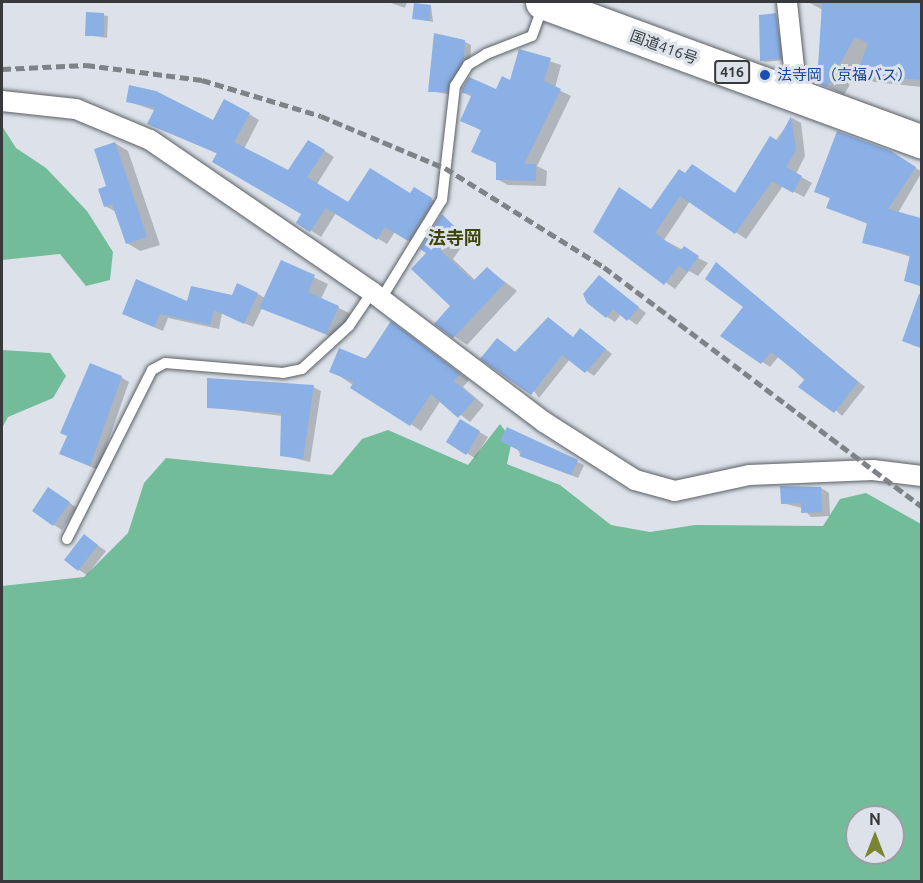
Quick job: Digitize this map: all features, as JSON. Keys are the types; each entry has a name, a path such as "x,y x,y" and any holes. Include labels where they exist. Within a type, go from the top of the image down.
{"highway":[{"name":"国道416号","path":"543,2 921,142"}],"street":[{"path":"787,2 797,96"},
{"path":"2,101 76,109 124,127 214,180 377,295 544,422 602,461 655,488 675,491 749,475 824,471 921,476"}],"lane":[{"path":"67,538 152,370 165,363 283,373 302,369 349,326 377,295 442,200 455,86 468,65 486,54 532,36 543,2"}],"green space":[{"path":"2,126 16,148 46,168 87,211 113,252 110,280 86,286 60,254 2,260"},
{"path":"2,350 50,353 66,376 53,398 8,417 2,428"},
{"path":"500,424 512,440 507,464 560,485 611,525 650,532 695,525 823,526 840,499 866,493 921,524 921,881 2,881 2,586 84,577 128,533 144,483 166,458 332,475 362,439 388,430 468,465"}],"building":[{"path":"822,2 921,2 921,80 857,74 868,43 855,37 827,87 817,83"},
{"path":"414,3 431,5 429,21 412,19"},
{"path":"86,12 104,13 104,36 85,36"},
{"path":"776,13 781,58 760,61 759,15"},
{"path":"434,33 465,40 464,59 447,92 428,92"},
{"path":"519,49 551,58 544,81 561,89 524,164 536,164 536,181 496,180 496,163 471,152 481,130 460,121 472,94 462,93 469,77 496,89 502,76 510,80"},
{"path":"129,85 156,91 213,120 224,99 250,113 234,142 288,170 308,140 325,150 307,177 348,202 370,168 410,193 414,187 432,198 431,204 408,241 385,227 377,240 326,208 310,232 296,223 301,214 212,162 217,153 147,124 155,108 126,102"},
{"path":"791,116 796,150 786,167 802,176 793,193 772,181 735,234 680,196 655,233 680,251 684,246 699,256 687,272 679,265 664,285 593,232 619,187 651,209 679,169 685,173 692,164 735,193 770,136 778,141"},
{"path":"837,131 891,151 916,167 888,209 921,218 921,286 904,281 910,255 862,243 867,223 826,208 830,198 814,192"},
{"path":"115,142 147,237 126,244 112,204 104,207 98,189 106,186 94,149"},
{"path":"442,214 456,228 441,251 473,281 487,267 505,283 453,338 434,324 450,306 411,269 426,253 420,249"},
{"path":"281,260 315,275 308,292 339,306 326,334 259,308"},
{"path":"716,262 858,382 834,413 798,387 805,379 771,352 761,364 720,336 743,307 705,279"},
{"path":"599,275 639,307 627,321 613,309 606,318 587,303 583,294"},
{"path":"136,279 187,301 191,286 232,295 237,283 258,293 244,324 214,310 210,325 160,314 154,327 122,314"},
{"path":"919,294 921,294 921,348 902,341"},
{"path":"548,317 573,337 580,328 606,349 585,373 562,355 531,395 480,359 497,338 515,352"},
{"path":"391,321 460,374 454,381 475,399 458,418 431,394 410,426 350,388 354,382 329,372 339,348 366,359"},
{"path":"90,363 122,376 90,466 59,454 67,436 60,433"},
{"path":"207,378 314,385 303,459 280,456 281,413 207,408"},
{"path":"460,419 480,431 466,455 446,442"},
{"path":"507,427 578,460 571,475 519,456 522,452 500,441"},
{"path":"780,486 821,487 822,512 801,513 801,503 781,504"},
{"path":"48,487 70,502 53,526 32,511"},
{"path":"84,534 98,545 78,571 64,560"}],"railway":[{"path":"2,69 86,65 202,80 321,116 445,168 604,267 922,507"}],"place":[{"name":"法寺岡（京福バス）","path":"765,75"}],"district":[{"name":"法寺岡","path":"455,237"}]}
